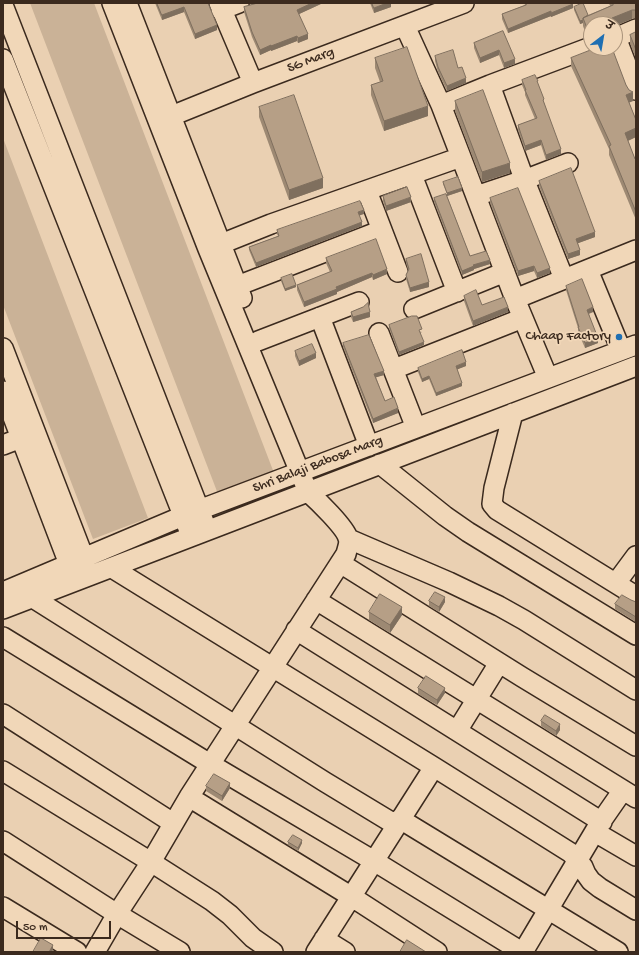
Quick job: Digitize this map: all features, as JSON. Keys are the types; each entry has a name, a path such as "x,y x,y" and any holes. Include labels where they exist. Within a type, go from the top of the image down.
{"street":[{"path":"112,3 221,244 258,341 304,470"},
{"path":"95,952 117,914 151,862 189,797 346,554 349,539 344,530 314,493 208,249 127,3"},
{"path":"239,3 220,6 253,83"},
{"name":"SG Marg","path":"164,119 253,83 464,3"},
{"path":"3,6 191,513"},
{"path":"405,26 440,105 515,299 548,378"},
{"path":"623,34 636,28"},
{"path":"440,105 583,50"},
{"path":"622,56 636,90"},
{"path":"3,59 200,534"},
{"path":"490,85 524,180 564,279"},
{"path":"221,244 271,224 461,157"},
{"path":"476,196 568,163"},
{"path":"412,175 457,292"},
{"path":"367,191 398,272"},
{"path":"237,286 382,230"},
{"path":"515,299 636,250"},
{"path":"588,270 629,347"},
{"path":"414,309 505,272"},
{"path":"258,341 359,302"},
{"path":"320,317 369,446"},
{"path":"394,368 523,318"},
{"path":"379,333 394,368 416,428"},
{"name":"Shri Balaji Babosa Marg","path":"8,585 77,561 191,513 629,347"},
{"path":"3,348 77,561"},
{"name":"Shri Balaji Babosa Marg","path":"3,609 200,534 314,493 380,464 636,366"},
{"path":"3,391 21,438 77,561"},
{"path":"513,413 494,488 492,504 497,510 636,596"},
{"path":"3,445 21,438"},
{"path":"380,464 445,516 468,532 636,635"},
{"path":"349,539 449,582 499,606 530,623 636,690"},
{"path":"616,583 636,556"},
{"path":"340,563 499,663 636,746"},
{"path":"112,568 571,853 578,860 591,881 636,910"},
{"path":"33,598 325,782 398,822 618,952"},
{"path":"3,637 210,764 374,861 523,952 598,827 629,794 316,600"},
{"path":"296,630 456,731 598,827 636,856"},
{"path":"456,731 499,663"},
{"path":"3,714 174,823"},
{"path":"345,952 320,946 434,767"},
{"path":"3,771 212,901 230,914 253,938 273,952"},
{"path":"189,797 352,897 437,952"},
{"path":"3,841 117,914 180,952"},
{"path":"3,907 77,952"}],"shaded area":[{"path":"30,3 94,3 274,473 218,494"},
{"path":"3,138 148,518 93,539 3,305"}],"building":[{"path":"157,3 208,3 217,25 195,34 184,7 162,15"},
{"path":"258,3 312,3 297,10 308,34 298,38 297,36 260,50 252,32 244,7"},
{"path":"372,3 387,3 374,8"},
{"path":"526,3 573,4 551,13 551,11 508,29 502,14 526,5"},
{"path":"583,3 588,15 583,16 583,20 580,21 574,7"},
{"path":"612,3 636,3 636,10 632,10 617,16 588,16 613,5"},
{"path":"503,31 515,59 504,63 499,50 480,58 474,43"},
{"path":"636,32 636,50 630,35"},
{"path":"407,47 428,106 384,121 371,85 383,81 375,58"},
{"path":"453,50 458,68 462,67 466,78 447,86 438,67 435,56"},
{"path":"583,53 583,56 615,56 626,85 629,90 633,92 626,95 636,120 636,128 625,133 636,159 636,212 609,146 611,145 571,58"},
{"path":"535,75 561,149 546,155 541,140 525,146 518,125 537,118 522,80"},
{"path":"483,90 510,163 482,172 455,101"},
{"path":"294,95 323,178 289,190 259,107"},
{"path":"571,168 595,232 576,239 580,250 568,254 539,181"},
{"path":"458,177 462,188 447,193 443,182"},
{"path":"407,187 411,197 386,206 383,196"},
{"path":"518,188 550,268 537,273 534,266 518,271 490,198"},
{"path":"446,194 470,256 486,251 490,260 473,265 474,266 462,271 434,198"},
{"path":"360,201 364,210 358,212 362,222 256,263 249,247 279,236 277,230"},
{"path":"376,239 387,269 373,275 372,273 336,287 337,289 304,302 297,285 332,271 326,258"},
{"path":"421,254 429,282 410,288 406,275 409,269 406,259"},
{"path":"292,274 296,285 285,289 281,278"},
{"path":"582,279 593,307 587,310 598,338 585,343 578,327 566,286"},
{"path":"476,290 482,305 504,297 508,307 473,321 464,296"},
{"path":"368,303 370,312 353,317 351,312"},
{"path":"412,316 417,316 422,329 419,330 424,342 399,352 389,325"},
{"path":"369,335 384,371 374,374 385,401 394,397 398,408 373,419 343,343"},
{"path":"312,344 316,353 299,361 295,351"},
{"path":"462,350 466,362 456,366 462,383 436,393 429,376 422,379 418,368"},
{"path":"435,592 445,597 439,607 429,601"},
{"path":"380,594 402,607 390,625 369,612"},
{"path":"622,595 636,602 636,617 615,604"},
{"path":"426,676 445,688 437,700 418,688"},
{"path":"545,715 560,724 556,731 541,721"},
{"path":"214,774 230,783 222,796 206,786"},
{"path":"293,835 302,840 298,848 288,842"},
{"path":"41,938 53,945 49,952 33,952"},
{"path":"407,940 426,952 400,952"}],"place":[{"name":"Chaap Factory","path":"619,337"}]}
